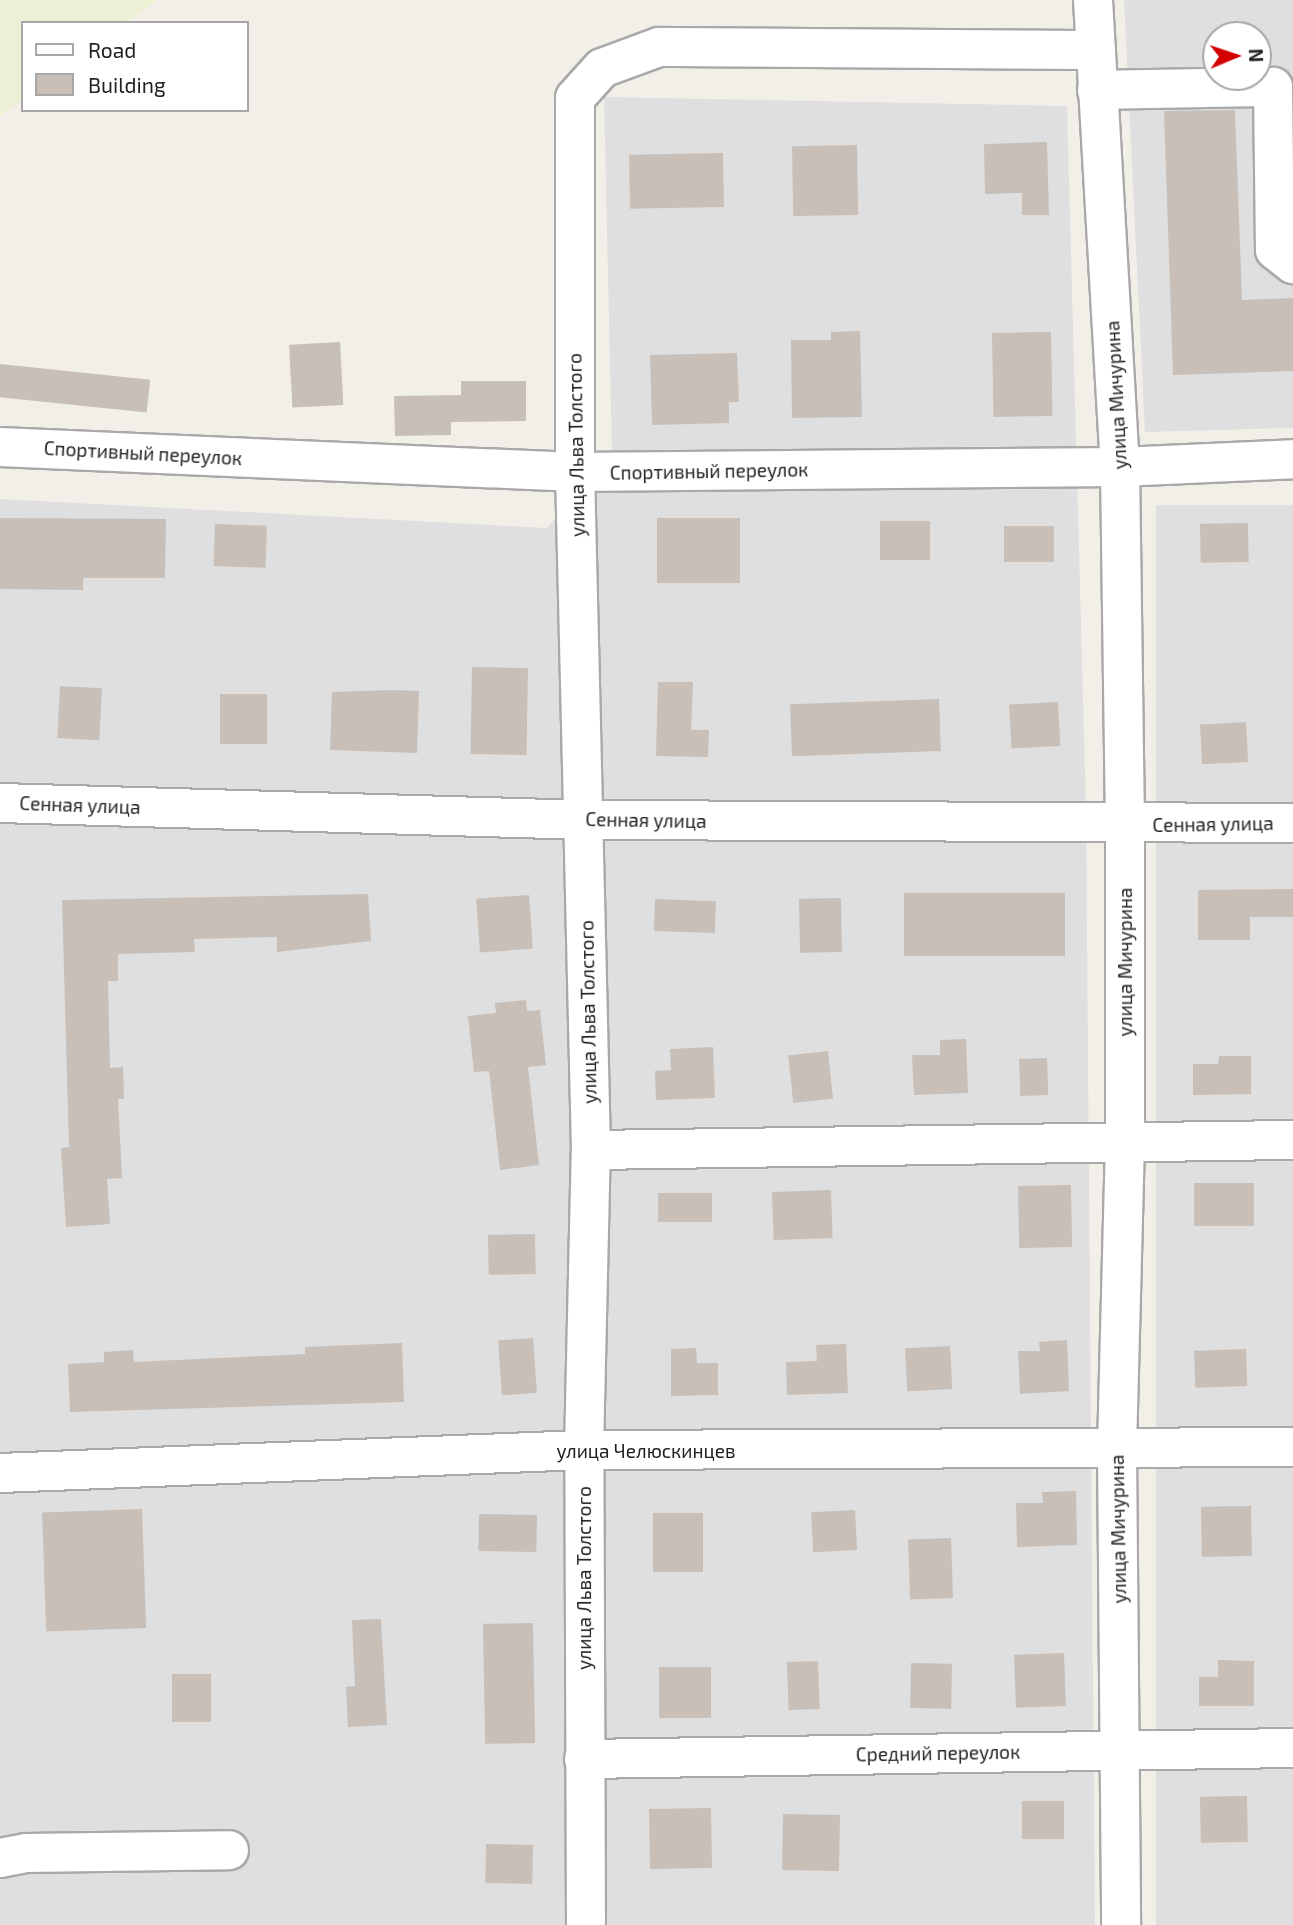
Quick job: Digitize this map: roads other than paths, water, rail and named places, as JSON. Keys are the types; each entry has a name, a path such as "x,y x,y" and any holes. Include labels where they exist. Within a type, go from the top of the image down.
{"street":[{"name":"улица Мичурина","path":"1093,0 1120,467 1125,825 1125,1142 1117,1450 1122,1751 1121,1925"},
{"name":"улица Льва Толстого","path":"586,1925 583,1759 584,1450 591,1150 575,472 575,98 602,68 659,47 1096,51"},
{"path":"1097,90 1273,87 1275,250 1293,264"},
{"name":"Спортивный переулок","path":"0,447 575,472 1120,467 1293,459"},
{"name":"Сенная улица","path":"0,803 585,820 1125,825 1293,823"},
{"path":"591,1150 1293,1140"},
{"name":"улица Челюскинцев","path":"0,1473 584,1450 1117,1450 1293,1447"},
{"name":"Средний переулок","path":"583,1759 1293,1748"},
{"path":"0,1858 26,1853 229,1850"}]}
